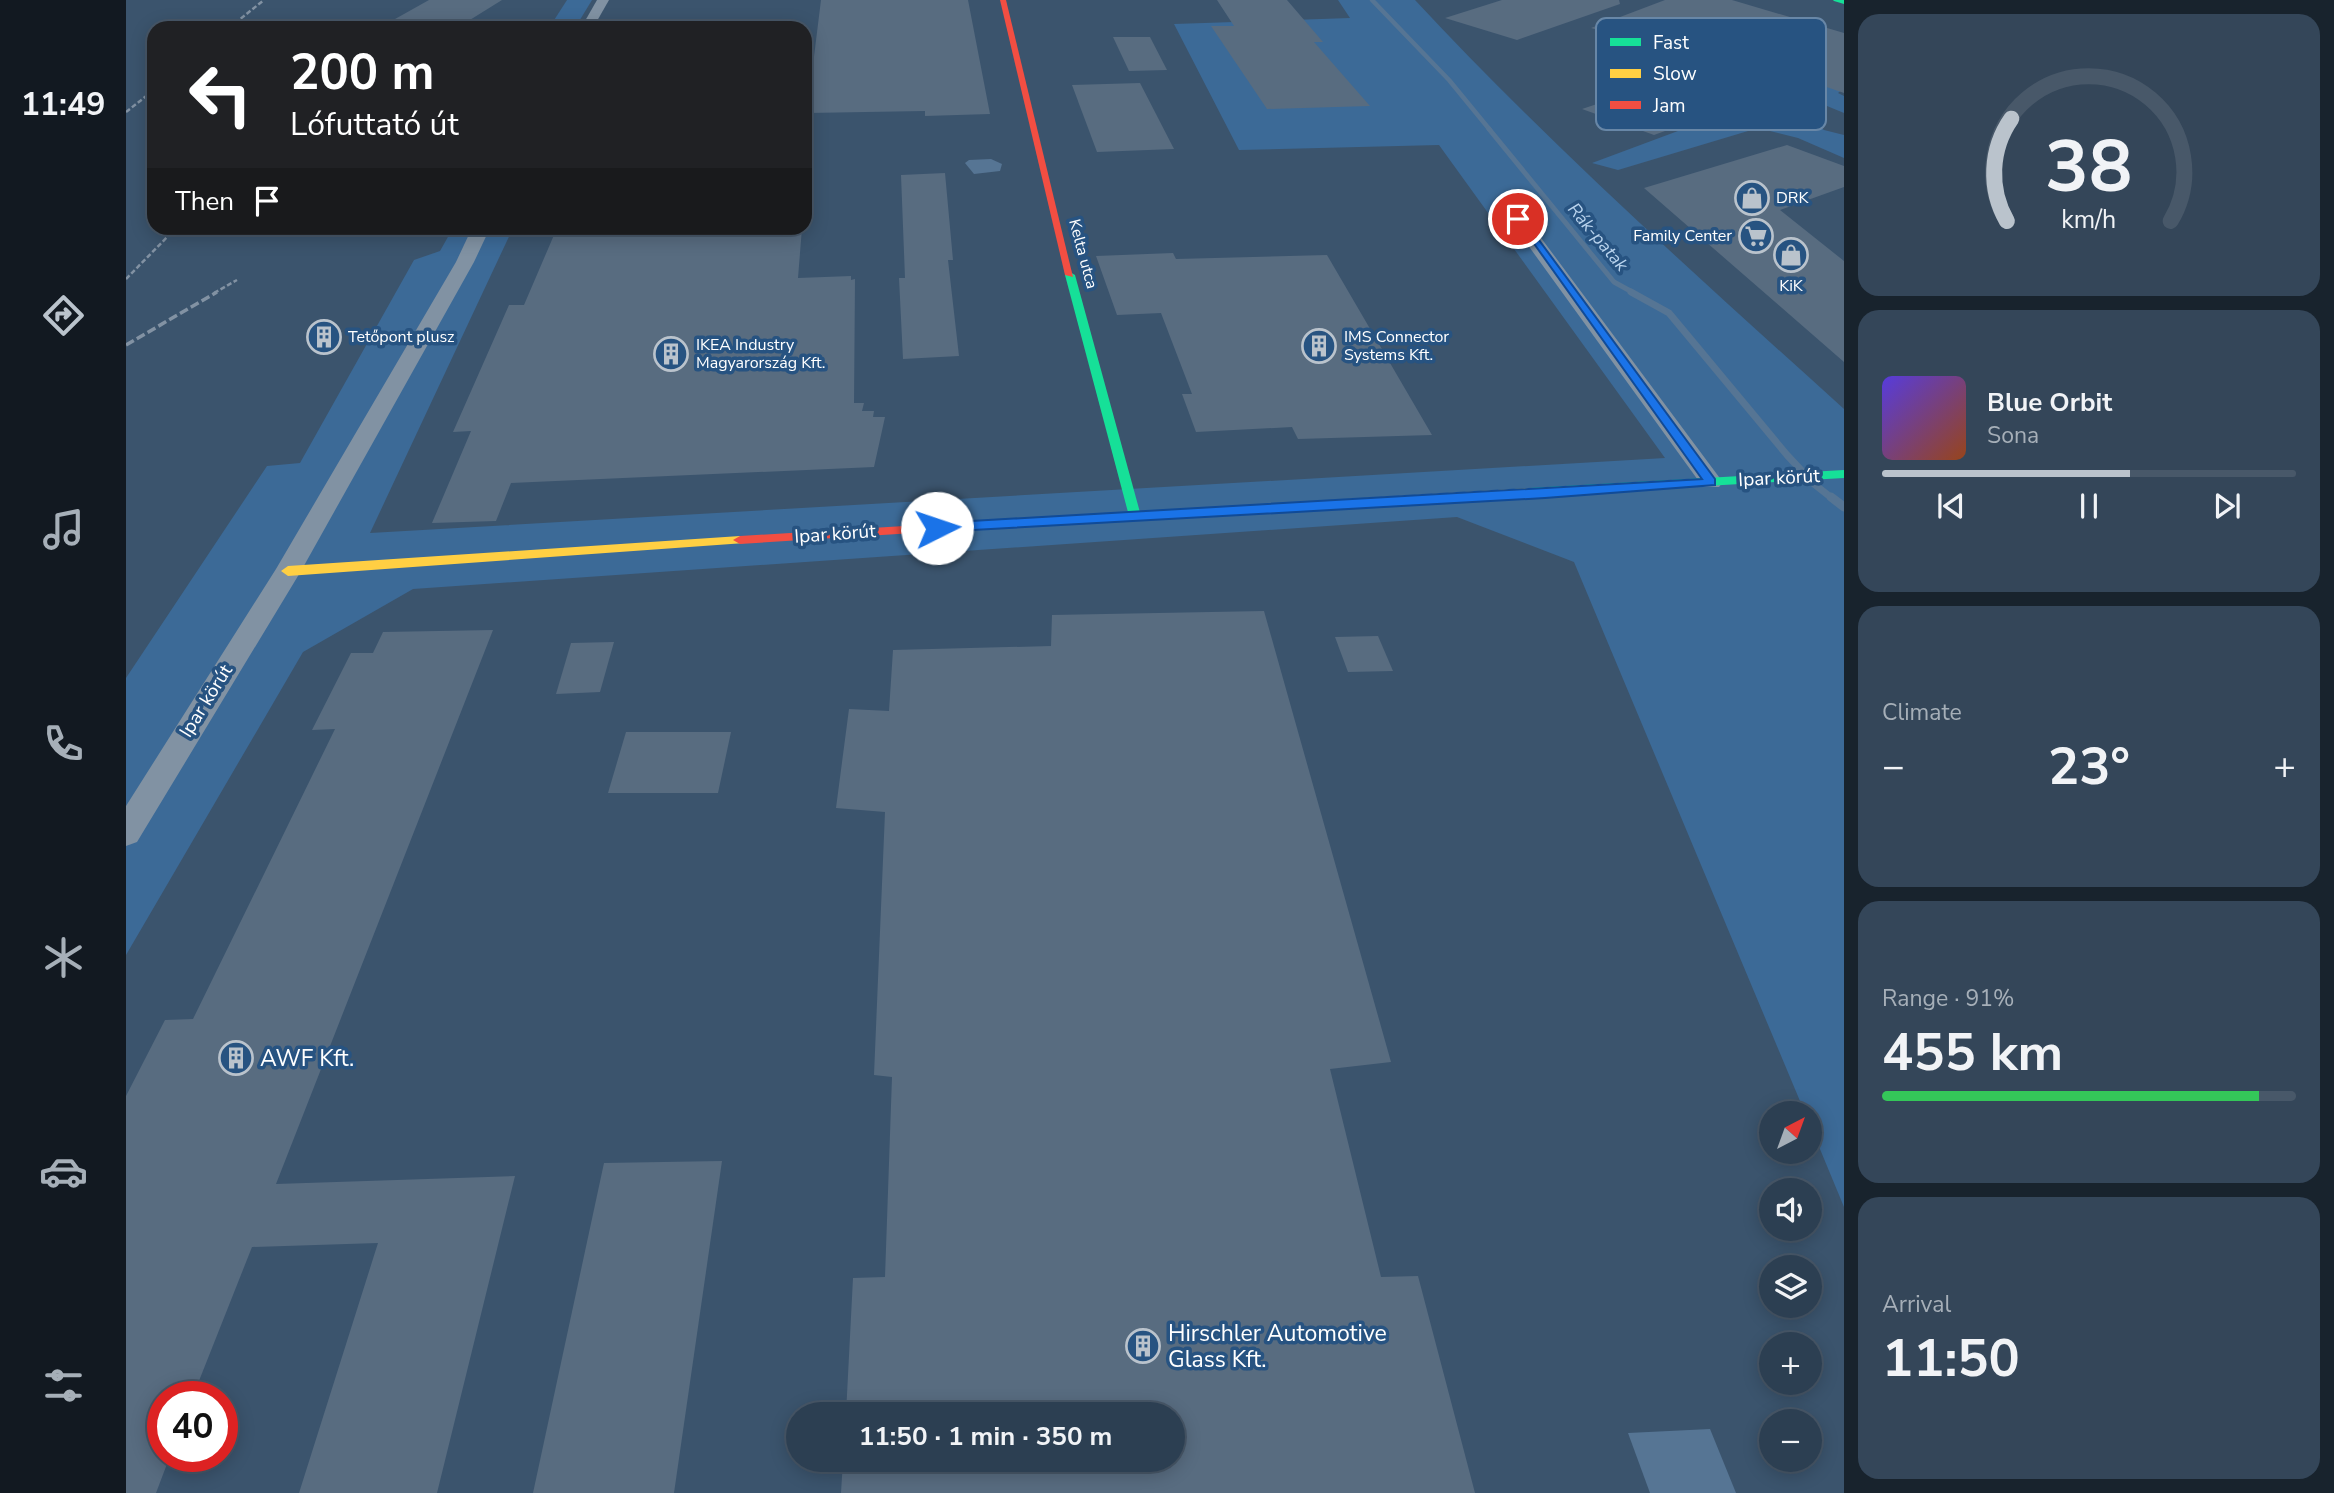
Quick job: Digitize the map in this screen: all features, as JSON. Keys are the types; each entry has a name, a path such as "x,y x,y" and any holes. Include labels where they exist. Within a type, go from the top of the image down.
{"street":[{"path":"591,21 603,0"},
{"name":"Kelta utca","path":"1003,0 1054,211 1135,516"},
{"path":"1836,0 1844,2"},
{"path":"1518,219 1711,482"},
{"name":"Ipar körút","path":"126,833 288,571 465,262 478,235"},
{"name":"Ipar körút","path":"288,571 1135,516 1838,475"}],"shaded area":[{"path":"567,0 592,0 579,21 554,21"},
{"path":"1338,0 1415,0 1571,158 1844,409 1844,1207 1822,1154 1822,1101 1800,1101 1574,562 1457,517 413,589 303,652 126,955 126,678 267,466 300,463 414,260 440,251 449,235 510,235 370,533 1665,458 1439,145 1239,150 1174,24 1350,18"},
{"path":"1826,84 1844,88 1838,93 1844,96 1844,113 1827,106"},
{"path":"1681,130 1751,130 1618,170 1592,163"},
{"path":"1766,130 1824,130 1844,135 1844,158 1798,138"},
{"path":"991,159 1002,164 1000,171 974,174 965,163 969,160"},
{"path":"1710,1429 1736,1493 1650,1493 1628,1433"}],"building":[{"path":"429,0 502,0 468,21 392,21"},
{"path":"821,0 968,0 990,114 925,116 925,111 812,113 812,73"},
{"path":"1217,0 1287,0 1323,42 1314,42 1370,106 1267,109 1211,26 1234,26"},
{"path":"1502,0 1619,0 1620,4 1517,40 1445,18"},
{"path":"1665,0 1732,0 1793,18 1617,18"},
{"path":"1826,28 1844,33 1844,93 1826,87"},
{"path":"1113,37 1150,37 1167,70 1129,71"},
{"path":"1140,83 1174,149 1097,152 1072,85"},
{"path":"1596,104 1596,114 1582,109"},
{"path":"1640,130 1668,130 1654,135"},
{"name":"Family Center","path":"1787,145 1844,166 1844,187 1780,210 1844,261 1844,362 1644,188"},
{"path":"945,173 953,260 948,260 959,356 903,359 899,278 905,278 901,175"},
{"name":"IKEA Industry Magyarország Kft.","path":"554,235 801,235 798,278 851,276 851,280 855,279 854,403 864,403 862,411 874,411 873,417 885,417 874,467 511,483 496,521 432,523 471,431 453,432 509,305 524,305"},
{"path":"1173,253 1176,259 1327,255 1432,435 1298,439 1292,427 1196,432 1182,394 1192,394 1161,313 1117,315 1096,256"},
{"path":"1264,611 1391,1062 1330,1069 1381,1277 1418,1276 1475,1493 841,1493 842,1472 1185,1472 1185,1402 847,1402 853,1278 885,1277 892,1077 874,1075 885,812 836,808 849,709 889,711 893,650 1051,646 1052,615"},
{"name":"AWF Kft.","path":"493,630 276,1184 515,1176 437,1493 299,1493 378,1243 252,1247 199,1381 147,1381 147,1472 164,1472 156,1493 126,1493 126,1096 165,1020 193,1019 335,729 312,730 351,653 373,653 383,632"},
{"path":"1378,636 1393,671 1348,672 1335,637"},
{"path":"614,642 600,692 556,694 571,643"},
{"path":"626,732 731,732 718,793 608,793"},
{"path":"722,1161 674,1493 533,1493 604,1163"}],"waterway":[{"name":"Rák-patak","path":"1372,0 1449,80 1490,130"},
{"name":"Rák-patak","path":"1489,129 1614,282 1634,293"},
{"name":"Rák-patak","path":"1631,292 1669,313 1787,455 1814,484 1833,499"},
{"name":"Rák-patak","path":"1831,497 1844,507"}],"railway":[{"path":"238,21 264,0"},
{"path":"126,112 147,96"},
{"path":"126,279 169,235"},
{"path":"214,293 237,280"},
{"path":"126,345 217,292"}],"traffic: fast":[{"path":"1836,0 1844,2"},
{"path":"1070,275 1135,516"},
{"path":"1530,492 1844,474"}],"traffic: slow":[{"path":"1052,521 1530,492"},
{"path":"288,571 740,540"}],"traffic: jam":[{"path":"1003,0 1070,275"},
{"path":"740,540 1052,521"}],"place":[{"name":"DRK","path":"1752,198"},
{"name":"Family Center","path":"1756,236"},
{"name":"KiK","path":"1791,255"},
{"name":"Tetőpont plusz","path":"324,337"},
{"name":"IMS Connector Systems Kft.","path":"1319,346"},
{"name":"IKEA Industry Magyarország Kft.","path":"671,354"},
{"name":"AWF Kft.","path":"236,1058"},
{"name":"Hirschler Automotive Glass Kft.","path":"1143,1346"}],"route":[{"path":"937,528 1545,494 1711,482 1518,219"}]}
